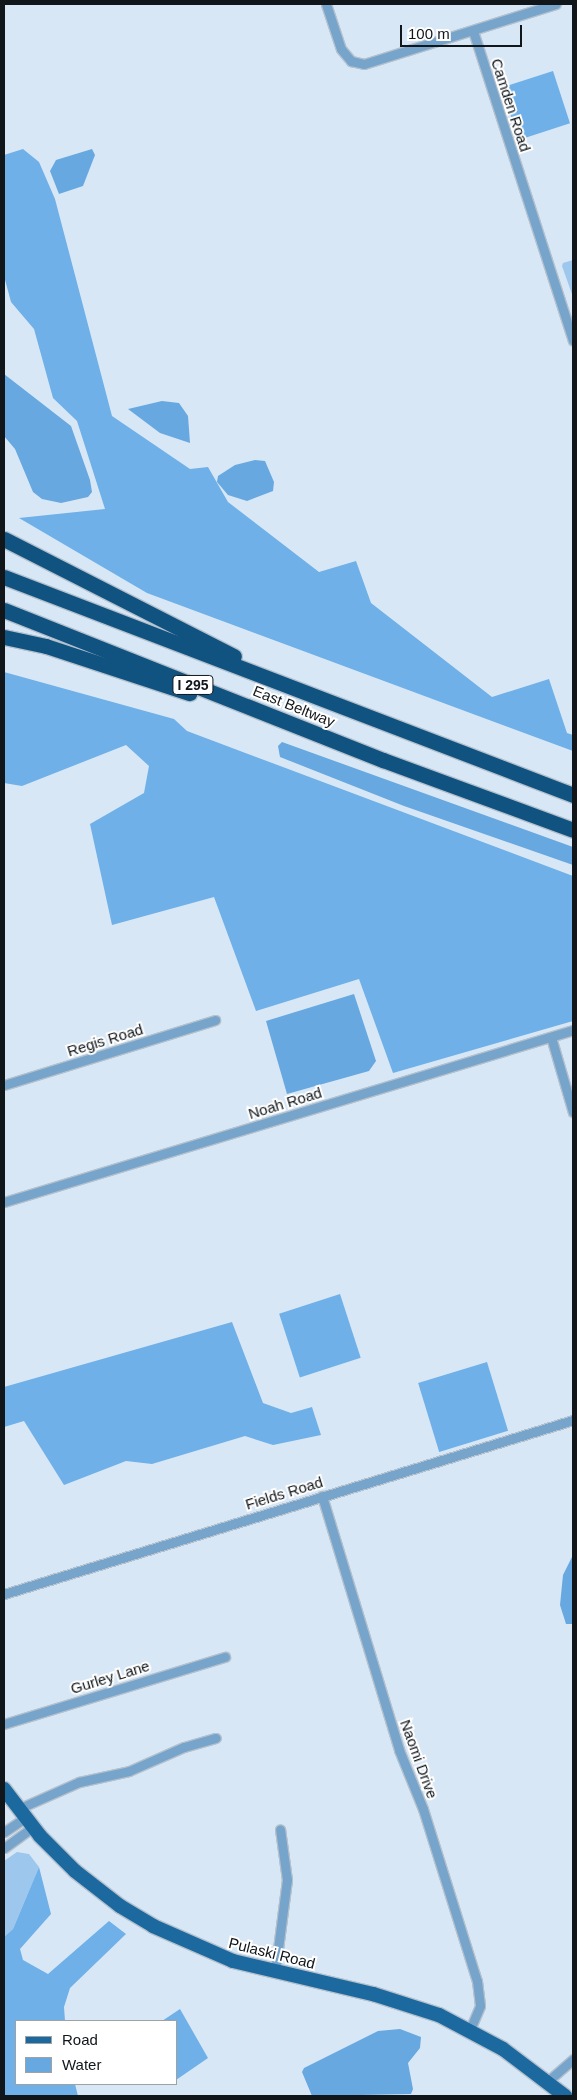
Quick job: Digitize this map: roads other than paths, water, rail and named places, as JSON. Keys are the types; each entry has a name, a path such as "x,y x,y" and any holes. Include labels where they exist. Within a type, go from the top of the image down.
{"highway":[{"path":"4,540 313,696"},
{"name":"East Beltway","path":"4,577 573,794"},
{"name":"East Beltway","path":"4,610 383,760 573,830"},
{"path":"4,637 55,649 383,760"}],"main road":[{"name":"Pulaski Road","path":"4,1789 25,1818 75,1871 135,1916 213,1954 275,1972 404,2002 470,2029 548,2081 564,2096"}],"street":[{"path":"326,4 341,49 355,63 374,62 556,4"},
{"name":"Camden Road","path":"473,31 573,340"},
{"name":"Regis Road","path":"4,1085 215,1020"},
{"name":"Noah Road","path":"4,1202 573,1030"},
{"path":"551,1037 573,1112"},
{"name":"Fields Road","path":"4,1594 573,1420"},
{"name":"Naomi Drive","path":"322,1496 399,1750 432,1836 477,1982 480,2006 470,2029"},
{"name":"Gurley Lane","path":"4,1724 225,1658"},
{"path":"4,1832 79,1782 129,1771 184,1747 216,1738"},
{"path":"4,1848 25,1818"},
{"path":"275,1972 287,1880 280,1829"},
{"path":"548,2081 573,2060"}],"water":[{"path":"92,149 95,155 83,186 59,194 50,171 56,160"},
{"path":"4,374 71,426 90,480 92,492 88,497 61,503 42,499 33,492 15,449 4,436"},
{"path":"162,401 179,403 188,416 190,443 160,433 128,409"},
{"path":"255,460 265,461 274,482 273,491 247,501 228,495 217,482 218,476 235,465"},
{"path":"282,742 573,847 573,865 404,806 280,757 278,746"},
{"path":"354,994 376,1061 369,1071 287,1094 266,1021"},
{"path":"573,1555 573,1624 566,1624 560,1605 563,1575"},
{"path":"400,2029 421,2037 420,2048 408,2063 413,2089 411,2094 312,2096 302,2072 304,2068 378,2031"}]}
